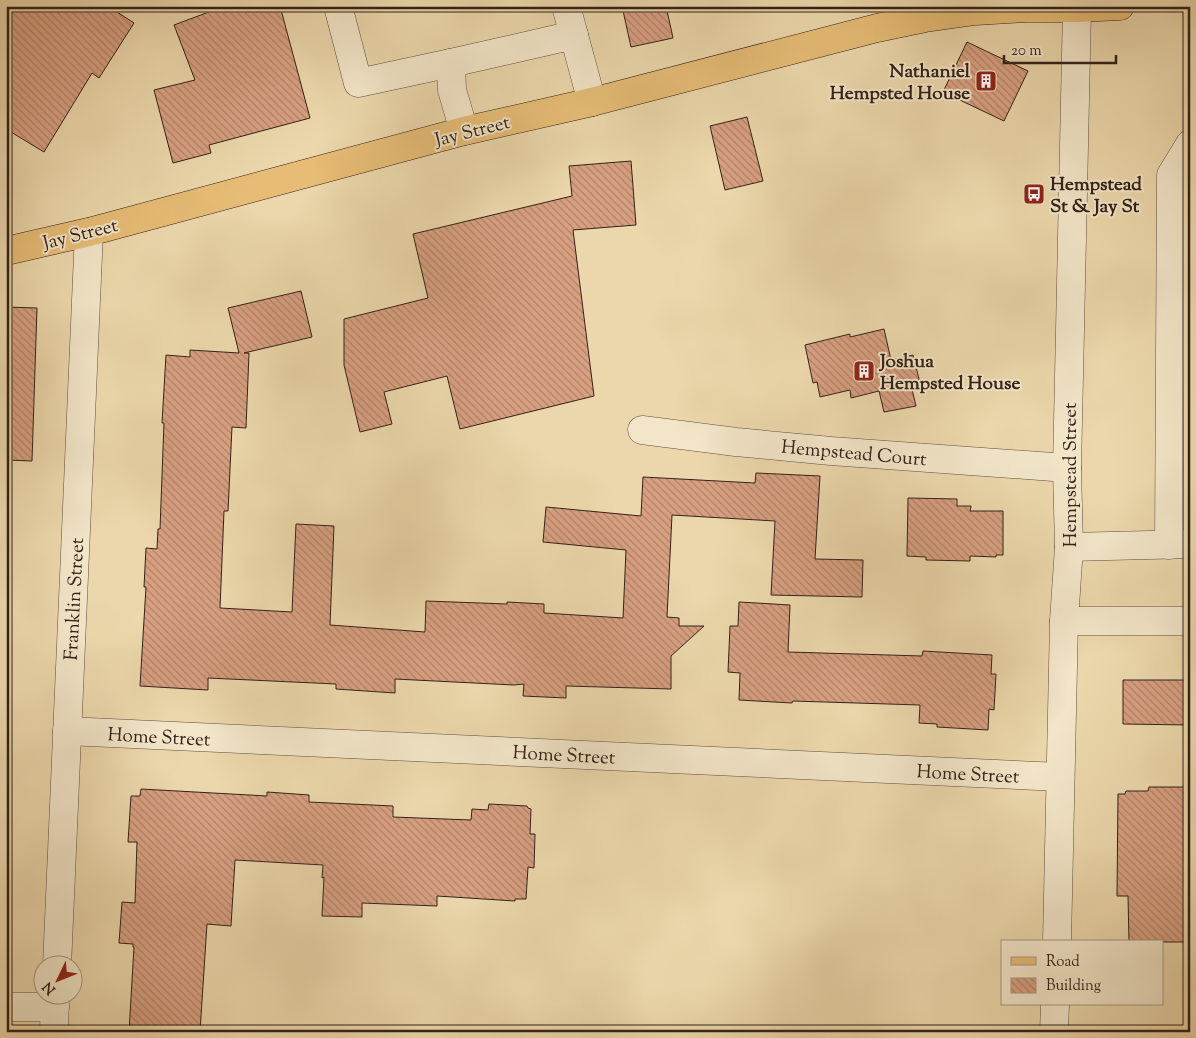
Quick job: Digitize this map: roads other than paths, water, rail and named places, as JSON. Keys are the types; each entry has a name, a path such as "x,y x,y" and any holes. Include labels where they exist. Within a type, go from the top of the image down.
{"main road":[{"name":"Jay Street","path":"6,251 89,232 464,131 592,102 877,28 935,11 1120,6"}],"street":[{"path":"338,6 358,82 574,35"},
{"path":"566,6 592,102"},
{"name":"Hempstead Street","path":"1057,940 1064,620 1069,547 1067,468 1077,8"},
{"path":"450,63 452,90 464,131"},
{"path":"1069,547 1179,545 1171,175 1190,144"},
{"name":"Franklin Street","path":"57,956 89,232"},
{"name":"Hempstead Court","path":"642,430 736,442 831,451 1067,468"},
{"path":"1064,620 1190,621"},
{"name":"Home Street","path":"67,731 1060,778"},
{"path":"1054,1032 1056,1006"},
{"path":"6,1007 55,1012"}],"place":[{"name":"Nathaniel Hempsted House","path":"986,81"},
{"name":"Hempstead St & Jay St","path":"1034,194"},
{"name":"Joshua Hempsted House","path":"864,371"}]}
